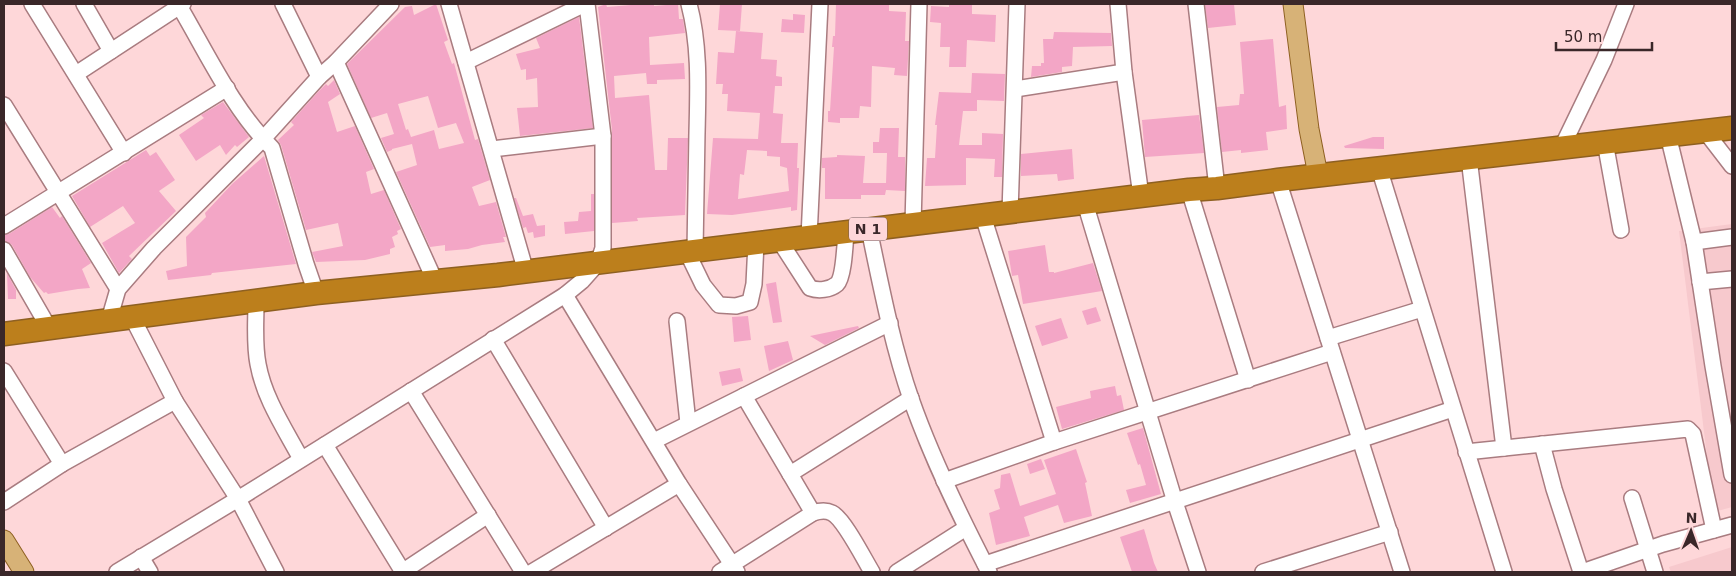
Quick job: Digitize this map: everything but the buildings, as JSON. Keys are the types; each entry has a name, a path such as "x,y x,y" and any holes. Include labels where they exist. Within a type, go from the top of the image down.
{"highway":[{"name":"N 1","path":"4,334 316,293 526,272 1189,190 1732,128"}],"main road":[{"path":"1293,4 1309,129 1318,175"},
{"path":"4,540 24,572"}],"street":[{"path":"32,4 124,153"},
{"path":"84,4 111,51"},
{"path":"76,74 180,4 226,88 263,139 272,148 316,293"},
{"path":"283,4 319,77"},
{"path":"109,320 118,289 154,248 263,139 319,77 336,62 391,4"},
{"path":"449,4 526,272"},
{"path":"117,572 238,499 566,294 582,281 598,262 603,248 603,136 586,4 466,62"},
{"path":"689,4 694,22 698,55 699,89 691,251 703,285 719,306 736,306 750,302 754,284 756,243"},
{"path":"809,236 820,4"},
{"path":"913,224 919,4"},
{"path":"1010,212 1017,4"},
{"path":"1118,4 1124,72 1140,196"},
{"path":"1196,4 1217,188"},
{"path":"1562,147 1604,60 1626,4"},
{"path":"336,62 435,281"},
{"path":"1015,89 1124,72"},
{"path":"4,226 226,88"},
{"path":"4,105 118,289"},
{"path":"1704,131 1729,159"},
{"path":"1668,135 1694,242 1728,430 1732,475"},
{"path":"492,149 603,136"},
{"path":"1605,142 1621,230"},
{"path":"1469,158 1504,448"},
{"path":"1379,168 1504,572"},
{"path":"1278,180 1402,572"},
{"path":"1189,190 1248,380"},
{"path":"1085,203 1198,572"},
{"path":"983,216 1054,442"},
{"path":"869,229 890,323 911,398 944,481 987,568 1175,502 1453,409"},
{"path":"780,240 810,288 818,291 836,285 840,278 846,232"},
{"path":"1694,242 1732,238"},
{"path":"4,250 49,328"},
{"path":"1700,282 1732,279"},
{"path":"566,294 730,570 813,513 823,511 833,513 841,522 872,572"},
{"path":"256,302 257,362 261,377 271,404 301,459"},
{"path":"944,481 1054,442 1248,380 1422,309"},
{"path":"132,318 175,401 238,499 276,572"},
{"path":"677,321 688,423"},
{"path":"654,441 890,323"},
{"path":"494,339 606,528"},
{"path":"4,371 62,464"},
{"path":"411,390 523,572"},
{"path":"744,396 813,513"},
{"path":"790,474 911,398"},
{"path":"4,502 62,464 175,401"},
{"path":"1466,452 1688,428 1693,434 1714,530"},
{"path":"1542,444 1554,489 1582,572 1732,524"},
{"path":"325,445 402,572 488,515"},
{"path":"532,572 679,484"},
{"path":"1632,498 1655,572"},
{"path":"897,572 966,528"},
{"path":"1263,572 1390,532"},
{"path":"140,557 150,572"}],"shaded area":[{"path":"1732,224 1732,507 1714,512 1679,231"},
{"path":"1732,547 1732,572 1671,572 1669,567"}]}
